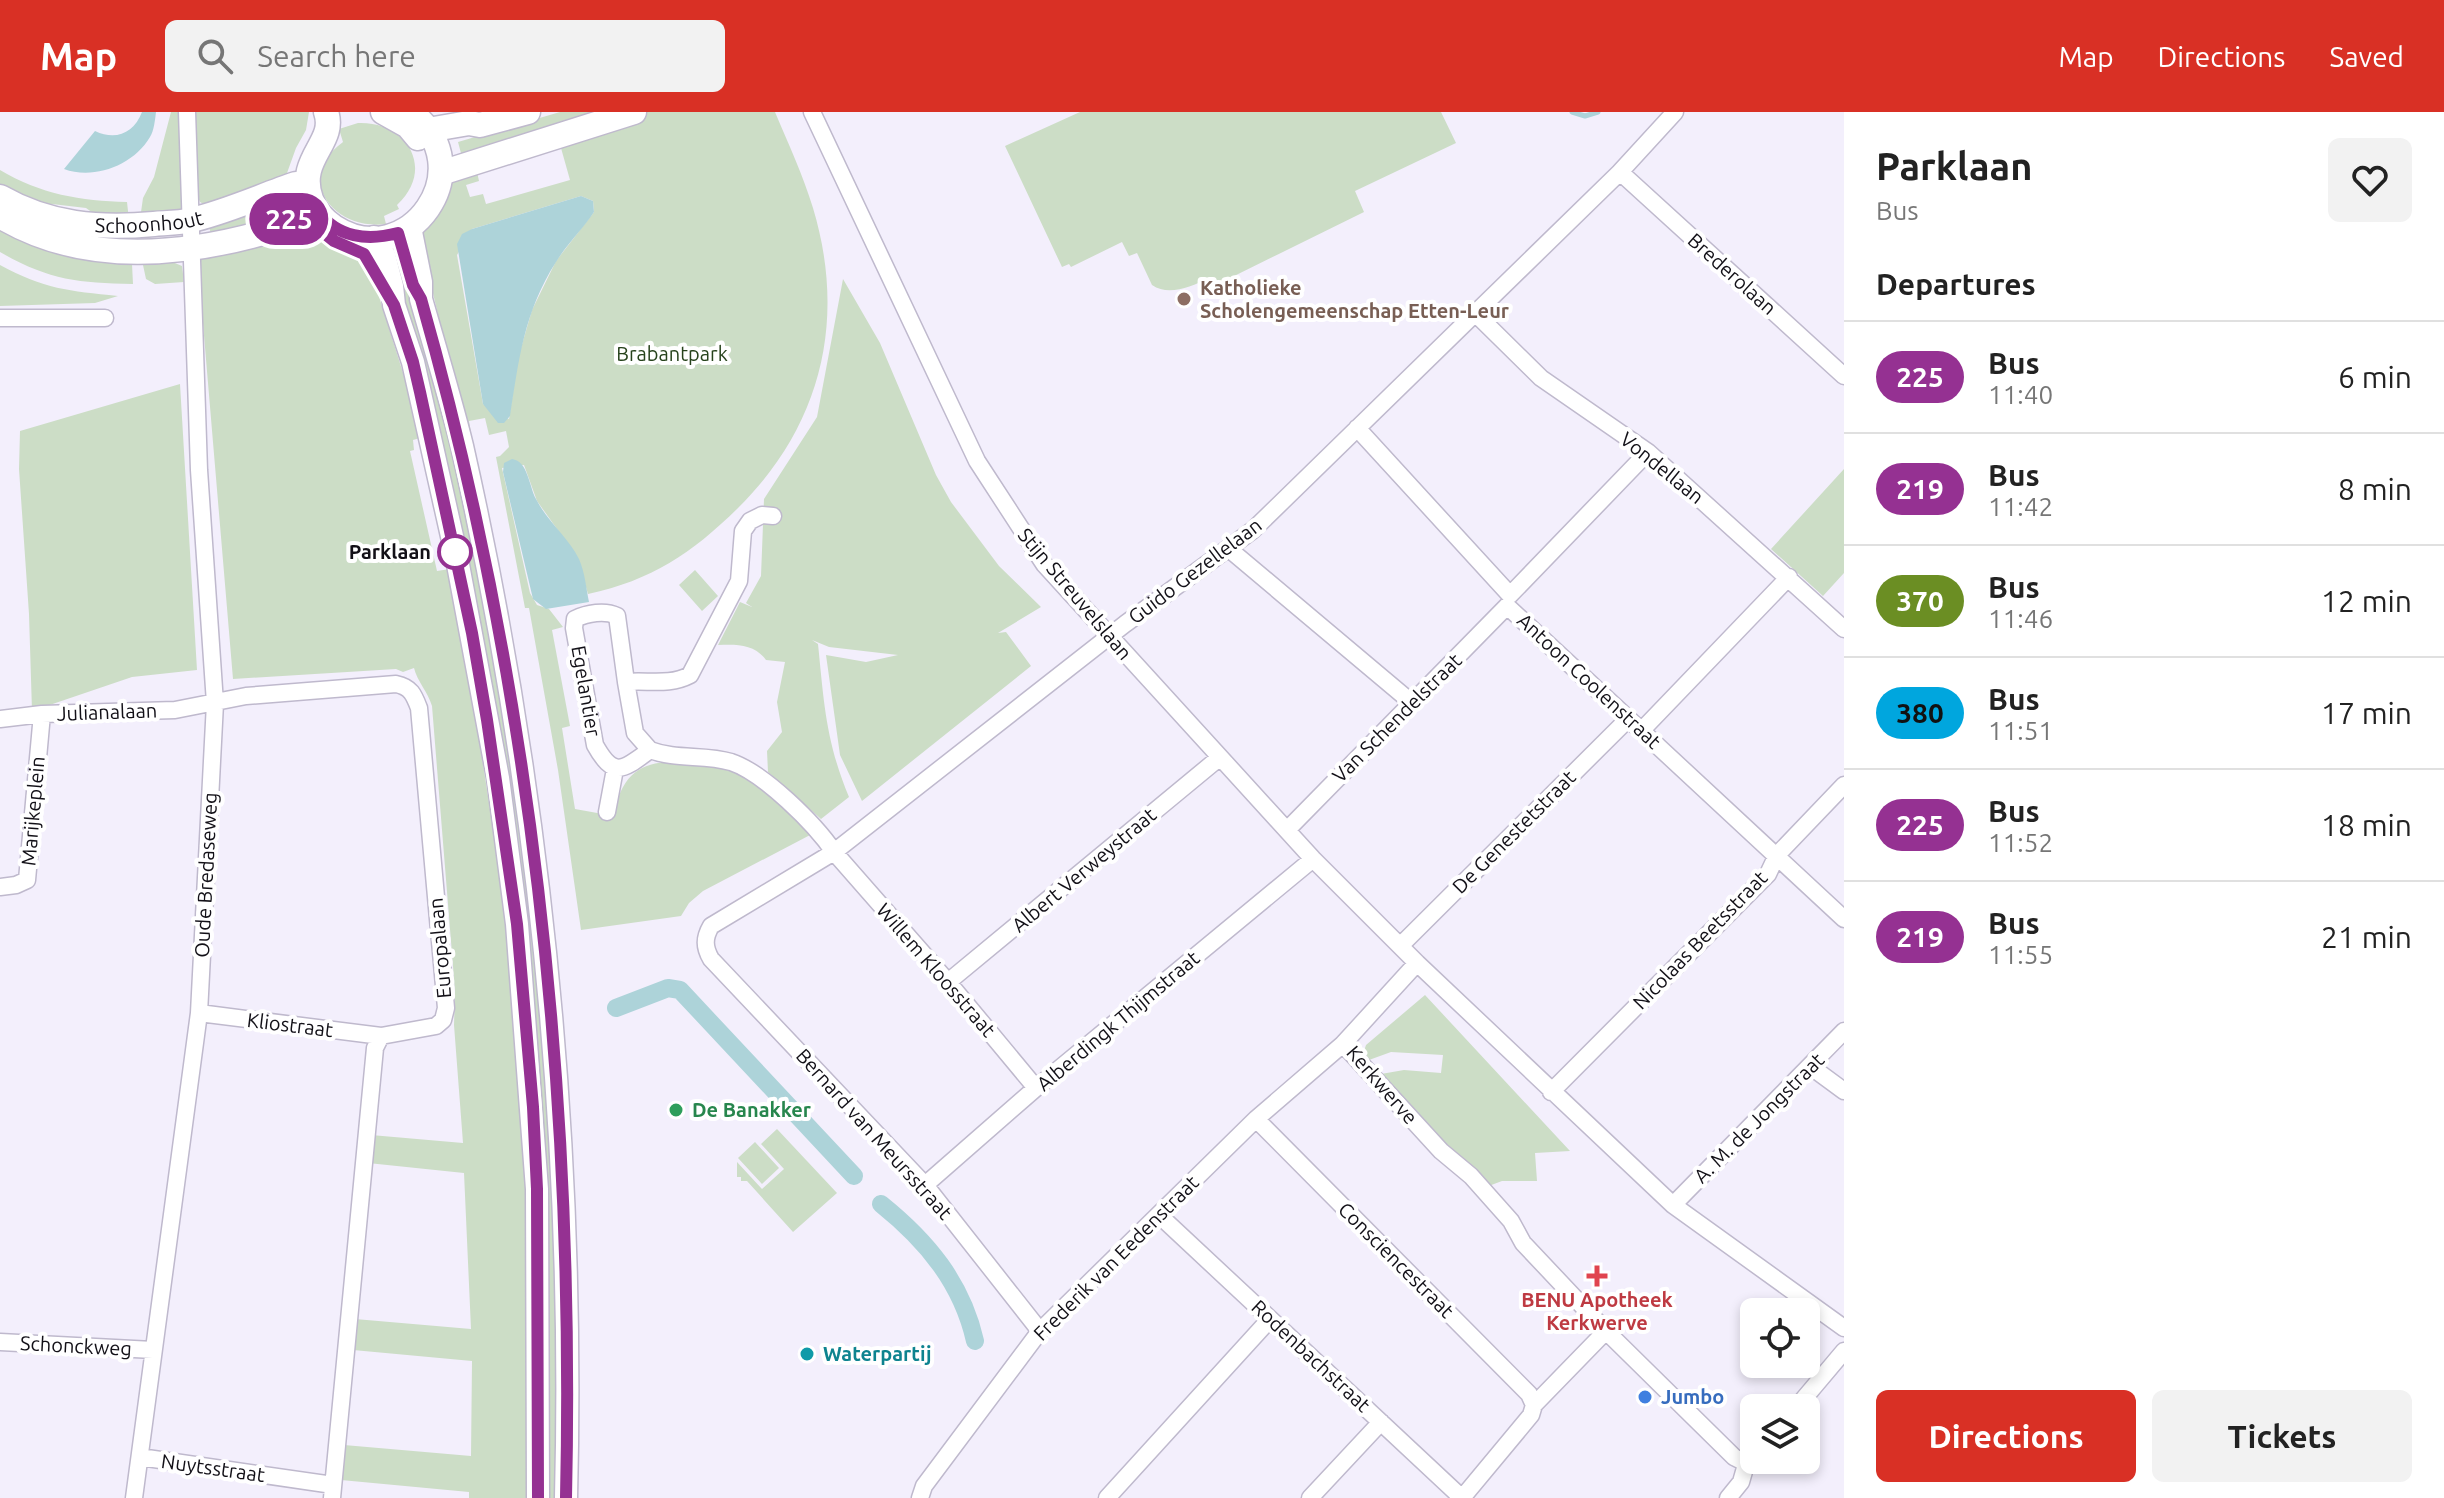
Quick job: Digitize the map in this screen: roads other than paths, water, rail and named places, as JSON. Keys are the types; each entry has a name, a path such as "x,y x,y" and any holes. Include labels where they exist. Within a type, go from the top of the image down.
{"main road":[{"path":"383,112 428,138"},
{"path":"327,117 311,135 299,157 296,184 312,216 334,241 369,245 404,230 425,215 431,206 441,173 428,138 410,112"},
{"path":"428,138 469,123 480,125 528,112"},
{"path":"441,173 634,112"},
{"path":"312,216 309,169 314,152 329,130 327,117"},
{"path":"404,230 401,218 425,190 428,138"},
{"name":"Schoonhout","path":"0,197 33,213 81,225 126,226 191,221 296,184"},
{"name":"Schoonhout","path":"0,216 38,236 89,250 138,252 191,249 266,232 278,234 312,216"}],"street":[{"name":"Oude Bredaseweg","path":"134,1498 199,1013 215,703 199,470 187,112"},
{"name":"Stijn Streuvelslaan","path":"812,112 977,461 1044,564 1313,859 1417,963"},
{"name":"Guido Gezellelaan","path":"705,941 711,926 834,852 1253,530 1620,172 1675,112"},
{"name":"Brederolaan","path":"1620,172 1844,376"},
{"path":"404,230 413,285 421,299 459,437 499,627 523,770 546,944 566,1247 569,1346 566,1498"},
{"path":"369,245 384,255 394,305 413,362 472,633 498,778 527,1028 537,1189 538,1498"},
{"name":"Vondellaan","path":"1475,313 1541,378 1648,452 1844,629"},
{"path":"0,318 105,318"},
{"name":"Antoon Coolenstraat","path":"1357,428 1509,600 1628,719 1844,919"},
{"name":"Van Schendelstraat","path":"1287,830 1648,452"},
{"name":"Egelantier","path":"626,682 674,684 690,675 739,581 743,531 750,521 762,515 773,516"},
{"path":"1229,549 1411,702"},
{"path":"1642,730 1789,577"},
{"name":"Egelantier","path":"615,769 605,762 595,745 575,619 609,612 617,616 635,733 650,750"},
{"name":"Europalaan","path":"215,703 246,696 396,684 406,686 414,695 419,708 445,1014 436,1026 381,1036"},
{"name":"Julianalaan","path":"0,719 42,714 175,710 215,703"},
{"name":"Marijkeplein","path":"0,887 27,880 42,714"},
{"name":"De Genestetstraat","path":"1401,945 1628,719"},
{"path":"607,812 615,769 625,768 650,750 665,756 729,762 757,774 822,835 834,852"},
{"name":"Albert Verweystraat","path":"948,982 1219,758"},
{"name":"Nicolaas Beetsstraat","path":"1551,1092 1768,874 1777,855 1844,785"},
{"name":"Willem Kloosstraat","path":"834,852 1036,1088"},
{"name":"Alberdingk Thijmstraat","path":"925,1185 1036,1088 1313,859"},
{"name":"Bernard van Meursstraat","path":"705,941 711,959 925,1185 1040,1331"},
{"path":"1417,963 1673,1205 1844,1328"},
{"name":"Kerkwerve","path":"1417,963 1343,1044 1441,1151 1471,1176 1511,1221 1523,1243 1606,1331 1734,1457 1740,1458"},
{"name":"Kliostraat","path":"199,1013 381,1036"},
{"name":"A. M. de Jongstraat","path":"1673,1205 1844,1031"},
{"path":"332,1492 375,1048 381,1036"},
{"name":"Frederik van Eedenstraat","path":"920,1498 924,1486 1040,1331 1256,1119 1343,1044"},
{"path":"1810,1066 1844,1091"},
{"name":"Consciencestraat","path":"1256,1119 1529,1394 1534,1405"},
{"name":"Rodenbachstraat","path":"1159,1215 1462,1498"},
{"path":"1107,1498 1270,1319"},
{"path":"1462,1498 1531,1415 1534,1405 1606,1331"},
{"name":"Schonckweg","path":"0,1342 153,1350"},
{"path":"1808,1394 1844,1351"},
{"path":"1310,1498 1381,1422"},
{"name":"Nuytsstraat","path":"140,1457 332,1492"},
{"path":"1728,1498 1744,1474"}],"water":[{"path":"142,112 156,112 154,125 150,137 133,156 112,168 99,171 87,173 64,169 95,131 110,135 123,133 134,125"},
{"path":"581,196 593,201 594,212 560,255 545,281 524,336 510,416 504,423 498,423 483,404 457,244 462,234 472,229"},
{"path":"512,459 522,464 541,507 579,559 589,602 546,609 533,599 503,472 504,463"}],"waterway":[{"path":"1572,112 1585,116 1598,112"},
{"path":"616,1008 668,988 680,990 854,1176"},
{"path":"881,1204 928,1248 952,1282 975,1341"}],"place":[{"name":"Katholieke Scholengemeenschap Etten-Leur","path":"1184,299"},
{"name":"Parklaan","path":"455,552"},
{"name":"De Banakker","path":"676,1110"},
{"name":"BENU Apotheek Kerkwerve","path":"1597,1276"},
{"name":"Waterpartij","path":"807,1354"},
{"name":"Jumbo","path":"1645,1397"}],"park label":[{"name":"Brabantpark","path":"672,354"}]}
